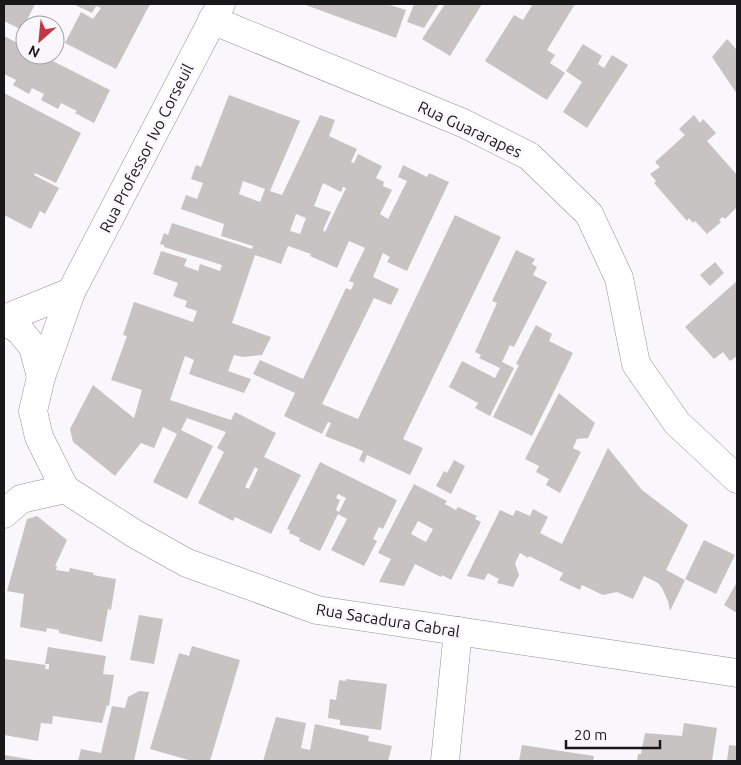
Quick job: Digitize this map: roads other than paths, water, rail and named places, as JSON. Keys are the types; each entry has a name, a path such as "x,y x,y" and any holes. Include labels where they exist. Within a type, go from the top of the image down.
{"street":[{"name":"Rua Professor Ivo Corseuil","path":"41,377 71,292 216,12"},
{"name":"Rua Guararapes","path":"216,12 529,156 589,214 619,278 636,364 677,423 737,479"},
{"path":"4,319 71,292"},
{"path":"4,319 4,326"},
{"path":"4,319 21,332 33,347 41,377 33,411 39,437 65,489 21,499 4,514"},
{"name":"Rua Sacadura Cabral","path":"65,489 135,534 187,564 317,610 737,673"},
{"path":"446,761 458,631"}]}
